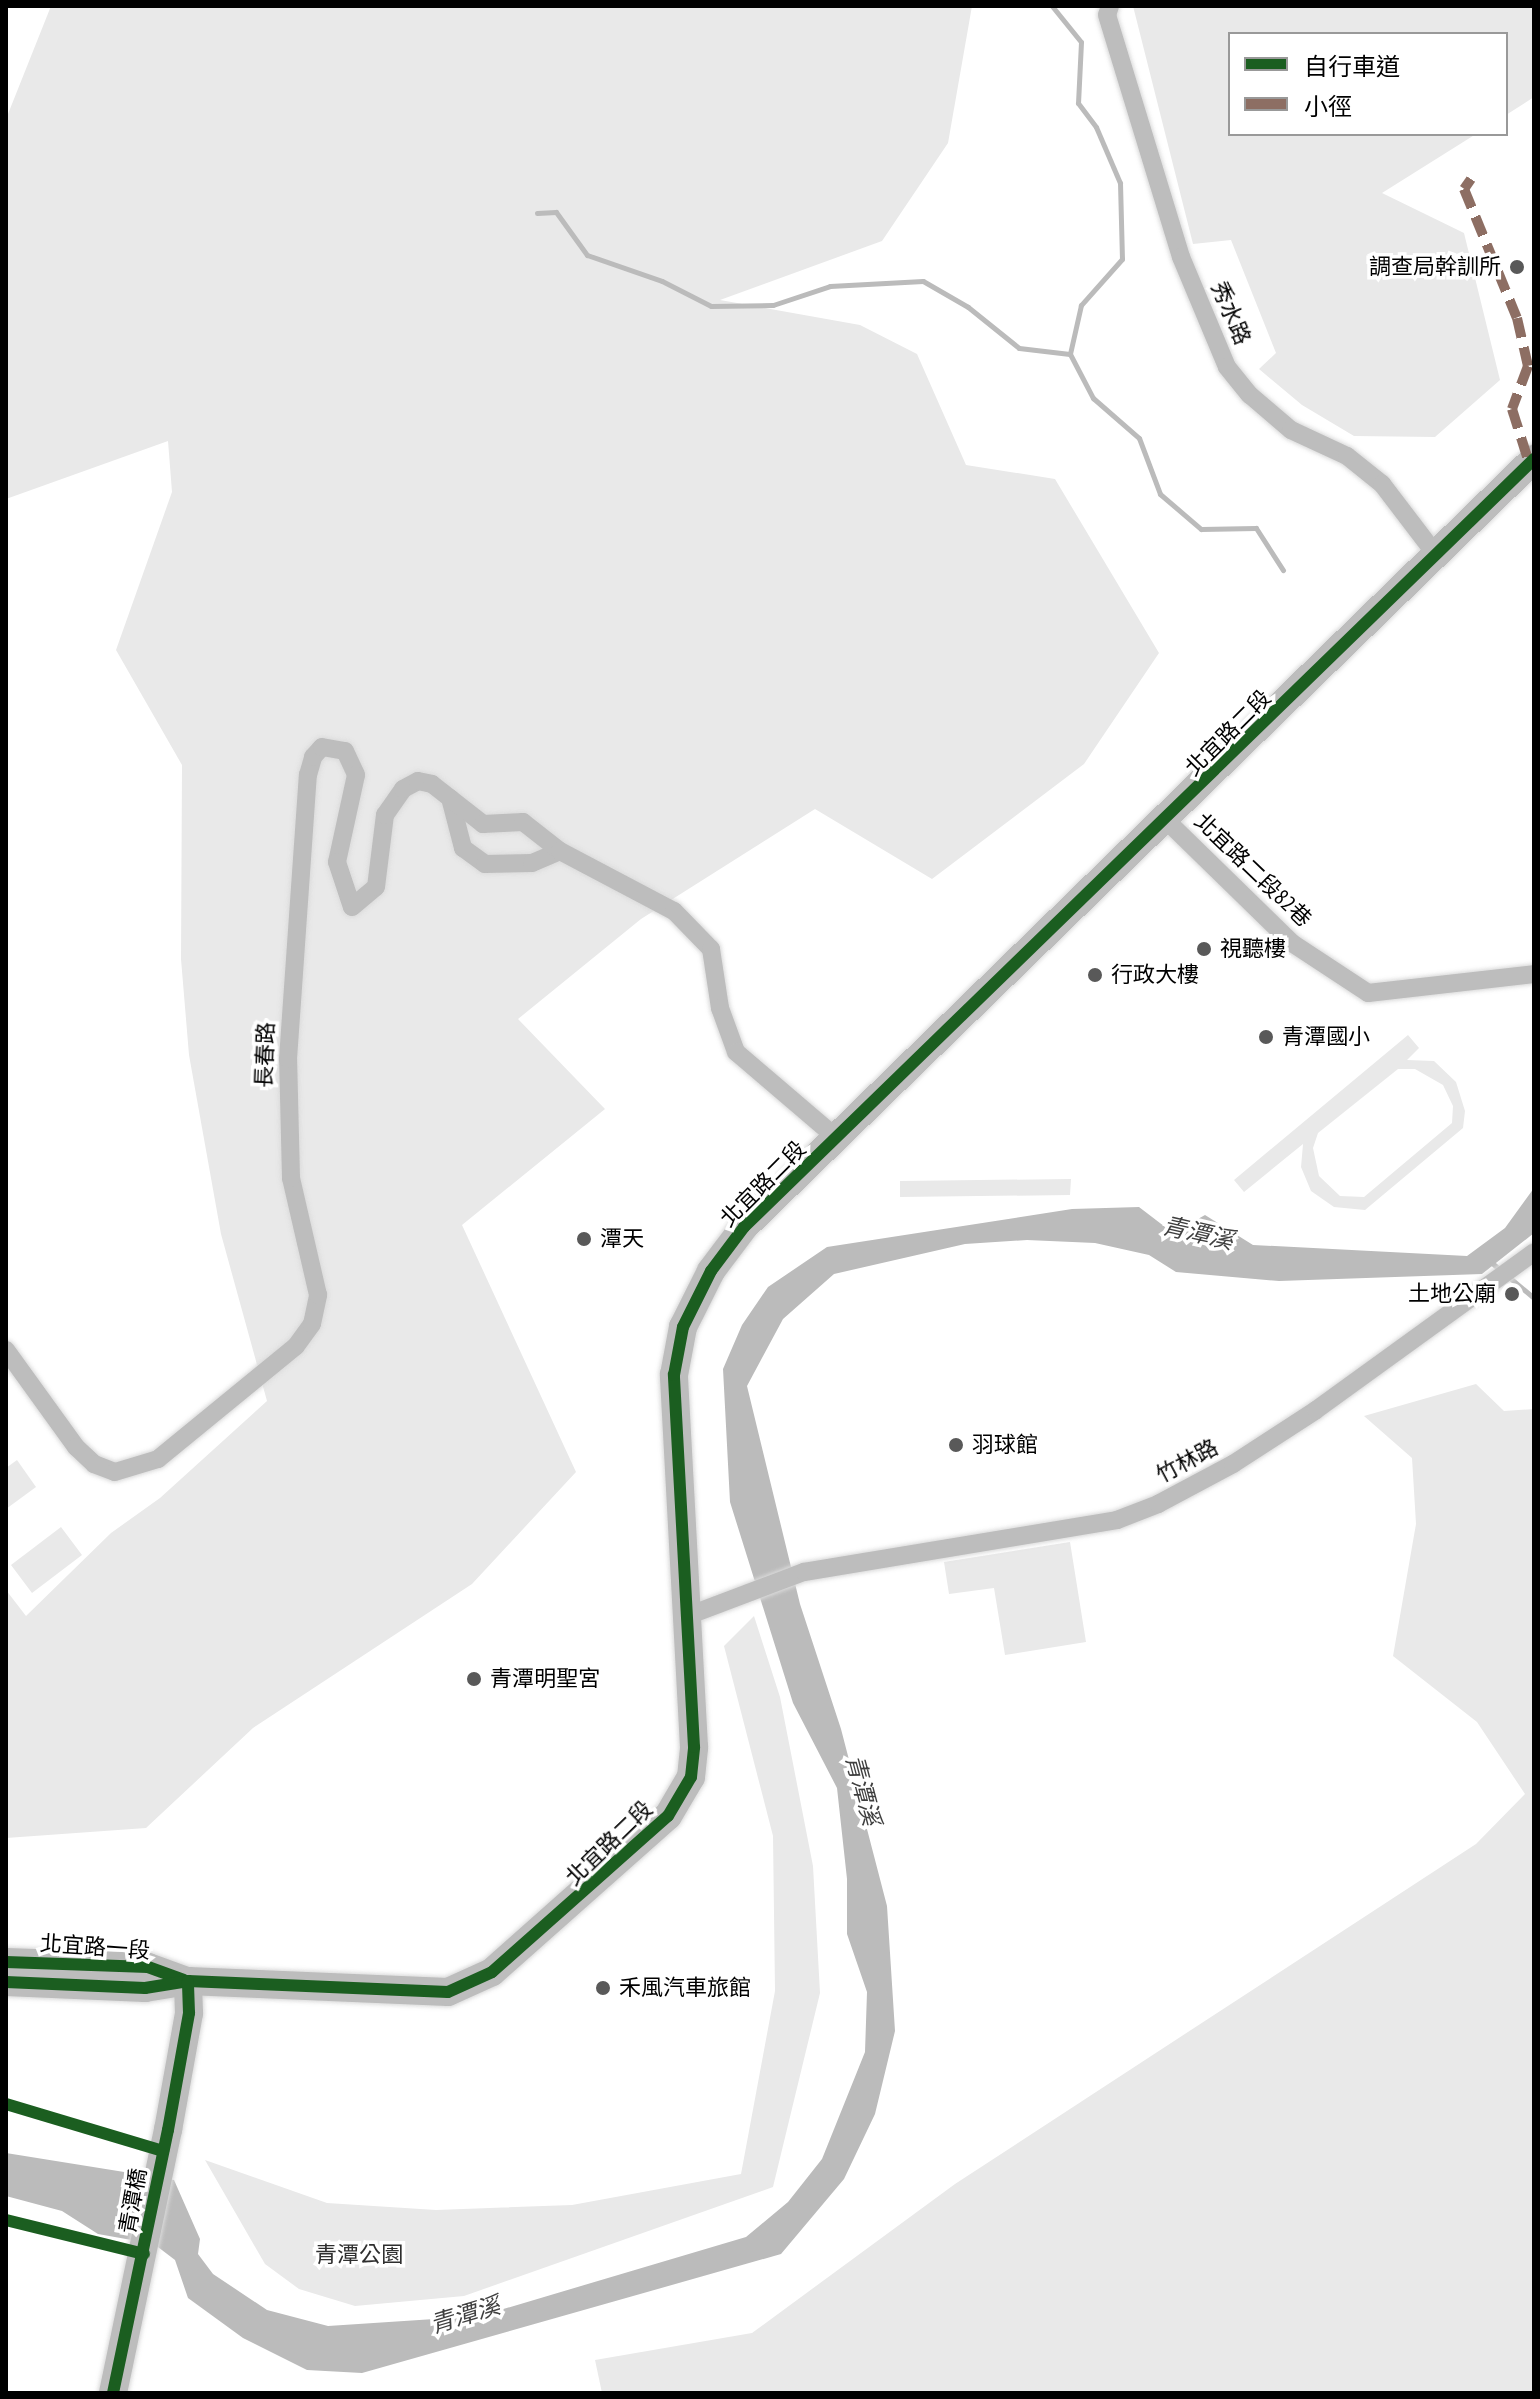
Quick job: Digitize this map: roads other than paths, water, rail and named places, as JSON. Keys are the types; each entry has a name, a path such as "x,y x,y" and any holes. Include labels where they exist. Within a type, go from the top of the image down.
{"main road":[{"name":"北宜路二段","path":"188,1981 434,1994 492,1972 668,1816 691,1777 690,1615 674,1375 683,1327 703,1283 744,1227 1167,821 1534,459"},
{"name":"北宜路一段","path":"6,1962 148,1967 188,1981"},
{"name":"北宜路一段","path":"6,1982 145,1988 188,1981"},
{"name":"青潭橋","path":"113,2393 168,2130 189,2013 188,1981"}],"street":[{"name":"秀水路","path":"1110,6 1107,15 1181,257 1227,367 1250,395 1291,430 1347,456 1382,484 1436,555"},
{"name":"長春路","path":"6,1350 76,1447 94,1464 115,1472 158,1459 296,1346 312,1324 318,1295 291,1178 288,1119 293,955 308,775 313,757 334,746 345,751 356,775 337,862 352,907 376,887 385,815 403,789 418,781 450,798 483,824 523,822 560,851 674,911 711,949 720,1008 736,1052 838,1139"},
{"path":"450,798 463,848 485,864 532,863 560,851"},
{"name":"北宜路二段82巷","path":"1167,821 1292,943 1368,993 1534,974"},
{"name":"竹林路","path":"690,1615 804,1572 1117,1520 1158,1504 1233,1464 1316,1410 1526,1267 1534,1252"}],"water":[{"name":"青潭溪","path":"1534,1188 1534,1233 1482,1274 1279,1281 1176,1272 1149,1255 1095,1243 1027,1240 965,1244 834,1274 783,1319 747,1386 800,1604 841,1729 887,1906 895,2031 875,2114 844,2179 781,2254 362,2373 307,2370 243,2338 188,2298 175,2260 154,2244 98,2234 62,2211 6,2196 6,2153 174,2180 200,2239 198,2254 213,2274 267,2310 328,2326 480,2316 746,2237 788,2202 822,2159 865,2052 867,1992 847,1934 847,1879 837,1788 793,1703 730,1502 723,1369 742,1325 768,1287 827,1247 1072,1209 1139,1207 1173,1233 1205,1215 1253,1245 1467,1256 1505,1228"}],"waterway":[{"path":"1052,6 1081,42 1078,103 1096,127 1120,183 1122,259 1081,305 1070,354 1093,398 1139,438 1160,494 1201,529 1256,528 1283,570"},
{"path":"537,213 556,212 587,255 662,281 711,306 773,305 830,286 923,281 968,307 1019,348 1070,354"},
{"path":"1492,1263 1534,1298"}],"place":[{"name":"調查局幹訓所","path":"1517,267"},
{"name":"視聽樓","path":"1204,949"},
{"name":"行政大樓","path":"1095,975"},
{"name":"青潭國小","path":"1266,1037"},
{"name":"潭天","path":"584,1239"},
{"name":"土地公廟","path":"1512,1294"},
{"name":"羽球館","path":"956,1445"},
{"name":"青潭明聖宮","path":"474,1679"},
{"name":"禾風汽車旅館","path":"603,1988"}],"park label":[{"name":"青潭公園","path":"359,2255"}]}
